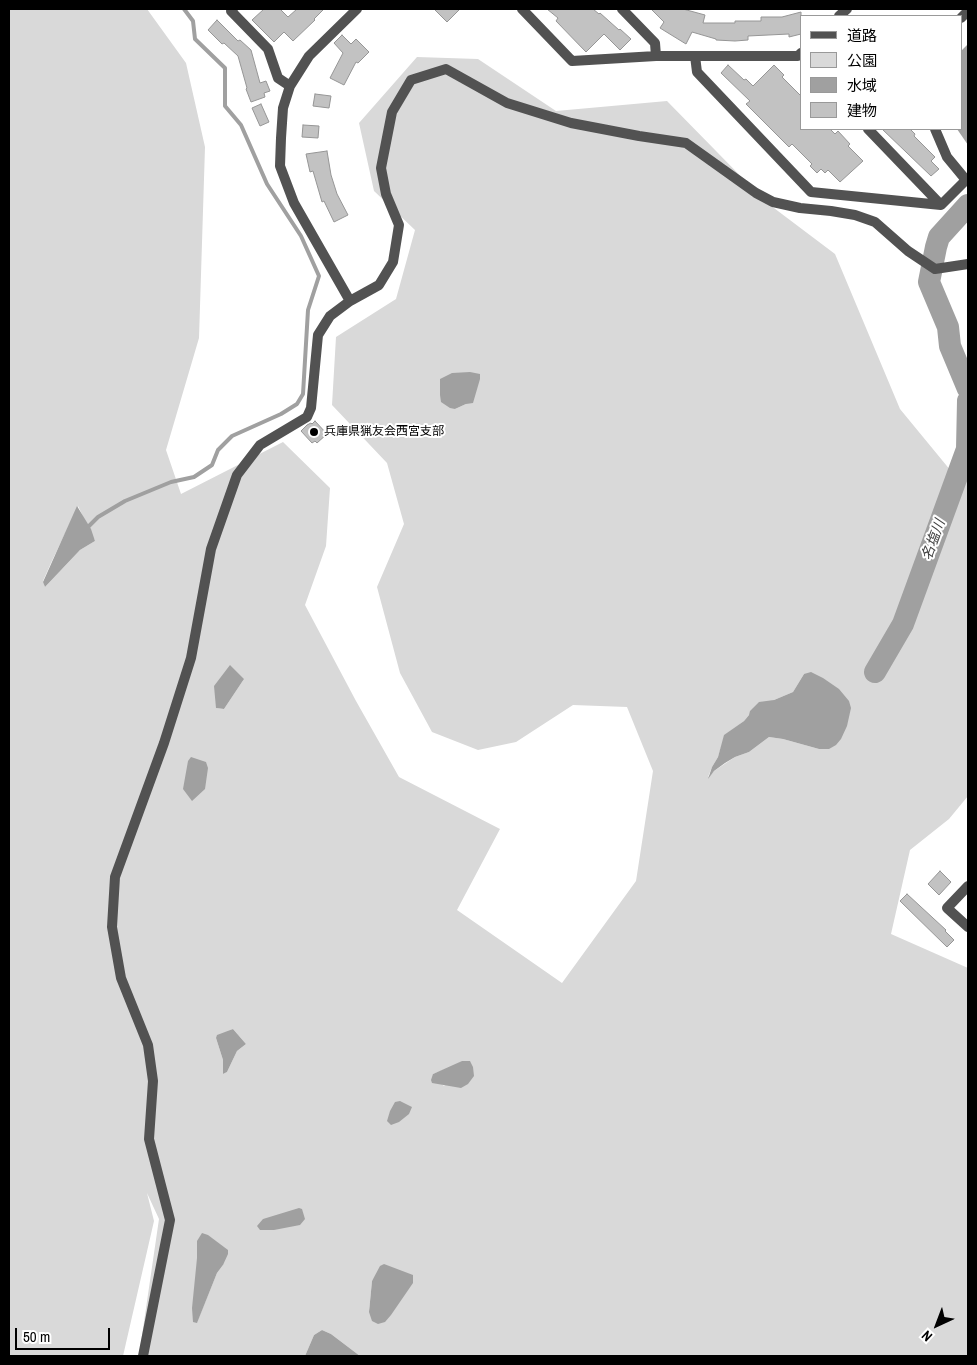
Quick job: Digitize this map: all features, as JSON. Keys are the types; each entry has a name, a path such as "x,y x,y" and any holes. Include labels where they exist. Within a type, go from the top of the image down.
{"street":[{"path":"233,9 231,11 268,49 278,78 290,86"},
{"path":"350,301 294,203 280,166 280,138 283,108 290,86 309,56 357,9"},
{"path":"522,9 572,61 656,56 800,56"},
{"path":"622,9 655,43 656,56"},
{"path":"695,56 697,72 811,192 941,205"},
{"path":"143,1356 170,1220 149,1139 153,1081 148,1045 121,978 112,927 114,877 164,743 191,658 211,549 237,475 260,445 307,417 311,408 318,335 330,316 350,301 379,285 393,262 399,225 386,194 380,168 392,112 411,80 446,69 507,103 571,123 686,143 756,193 773,202 800,208 855,215 875,222 908,251 935,269 968,264"},
{"path":"869,130 941,205"},
{"path":"935,130 947,157 966,180 941,205"},
{"path":"968,886 947,908 968,927"}],"green space":[{"path":"9,9 147,9 186,63 205,147 199,338 166,450 181,494 283,442 330,488 326,546 305,605 399,777 500,829 457,910 562,983 636,881 653,771 627,707 573,705 516,742 478,750 432,732 400,673 377,587 404,524 387,463 332,405 336,337 396,299 415,230 374,191 359,123 417,57 478,59 556,111 667,101 766,202 835,254 900,409 951,471 968,469 968,796 949,819 910,850 891,934 968,968 968,1356 360,1356 331,1334 322,1330 314,1335 305,1356 139,1356 159,1219 147,1193 154,1221 123,1356 9,1356","holes":["452,373 466,404 455,409","78,506 95,541 80,550 45,587 43,581 51,563","804,674 819,749 769,737 749,752 735,757 708,777 718,757 725,735 749,715 774,700 793,692","244,679 224,709 216,708","233,1029 246,1044 237,1051 227,1072 223,1074 223,1060 216,1038","462,1061 444,1086 433,1074 456,1065","197,1241 223,1265 217,1273 197,1322","384,1264 369,1312 372,1281"]}],"water":[{"path":"968,44 968,145 958,130 962,130 962,50"},
{"path":"470,372 480,374 473,403 455,409 441,402 440,379 452,373"},
{"path":"77,506 91,529 95,541 80,550 45,587 43,582"},
{"path":"230,665 244,679 224,709 216,708 214,686"},
{"path":"811,672 839,689 849,701 851,708 847,726 836,745 829,749 819,749 769,737 749,752 725,763 714,771 708,779 718,757 724,735 744,721 759,702 774,700 793,692 804,674"},
{"path":"191,757 206,762 208,768 205,789 192,801 183,789 188,761"},
{"path":"233,1029 246,1044 237,1051 227,1072 223,1074 223,1060 216,1038 217,1035"},
{"path":"462,1061 470,1061 473,1067 474,1076 468,1084 461,1088 432,1083 433,1074"},
{"path":"400,1101 412,1107 409,1114 399,1122 391,1125 387,1121 390,1111 395,1102"},
{"path":"299,1208 302,1209 305,1219 300,1225 274,1230 260,1230 257,1226 263,1219"},
{"path":"202,1233 208,1235 228,1250 228,1254 217,1273 197,1323 193,1322 192,1308 197,1241"},
{"path":"384,1264 413,1275 413,1283 391,1315 385,1322 378,1324 372,1321 369,1312 372,1281 380,1266"},
{"path":"322,1330 331,1334 360,1356 305,1356 314,1335"}],"building":[{"path":"264,9 280,9 288,17 297,9 324,9 293,41 284,32 274,42 252,20"},
{"path":"434,9 460,9 447,22"},
{"path":"547,9 593,9 631,39 620,50 604,34 586,52 556,21 558,18"},
{"path":"651,9 683,9 705,15 703,23 761,21 761,17 782,17 801,12 800,34 789,37 789,34 748,36 748,40 735,41 716,40 692,32 686,44 660,28 664,22"},
{"path":"217,20 238,41 240,40 251,50 260,83 266,81 270,91 264,93 265,97 251,102 238,56 208,30"},
{"path":"342,35 351,44 356,39 369,52 358,63 356,62 344,85 330,78 343,53 334,43"},
{"path":"728,65 753,86 774,65 784,75 782,77 800,95 800,130 831,130 835,134 838,131 850,144 848,146 863,161 840,182 828,170 825,173 821,169 817,173 810,166 812,164 792,144 789,147 746,104 750,101 721,73"},
{"path":"315,94 331,96 329,108 313,106"},
{"path":"261,104 269,122 260,126 252,108"},
{"path":"303,125 319,126 318,138 302,137"},
{"path":"883,130 911,130 915,134 914,136 935,157 931,161 939,169 931,176"},
{"path":"327,151 331,175 337,194 348,215 334,222 324,201 322,202 313,171 310,172 306,154"},
{"name":"兵庫県猟友会西宮支部","path":"315,421 327,434 317,443 315,441 312,443 301,431"},
{"path":"940,871 951,882 939,895 928,884"},
{"path":"907,894 946,930 954,940 947,947 900,901"}],"waterway":[{"path":"86,529 98,517 125,501 171,482 194,477 212,465 218,450 232,436 281,414 297,404 303,394 308,310 319,276 301,236 267,184 241,125 225,106 225,68 195,39 193,21 184,9"},
{"name":"名塩川","path":"968,205 939,237 929,282 948,327 950,346 968,389"},
{"name":"名塩川","path":"875,672 903,624 967,449 968,401"}],"place":[{"name":"兵庫県猟友会西宮支部","path":"314,432"}]}
